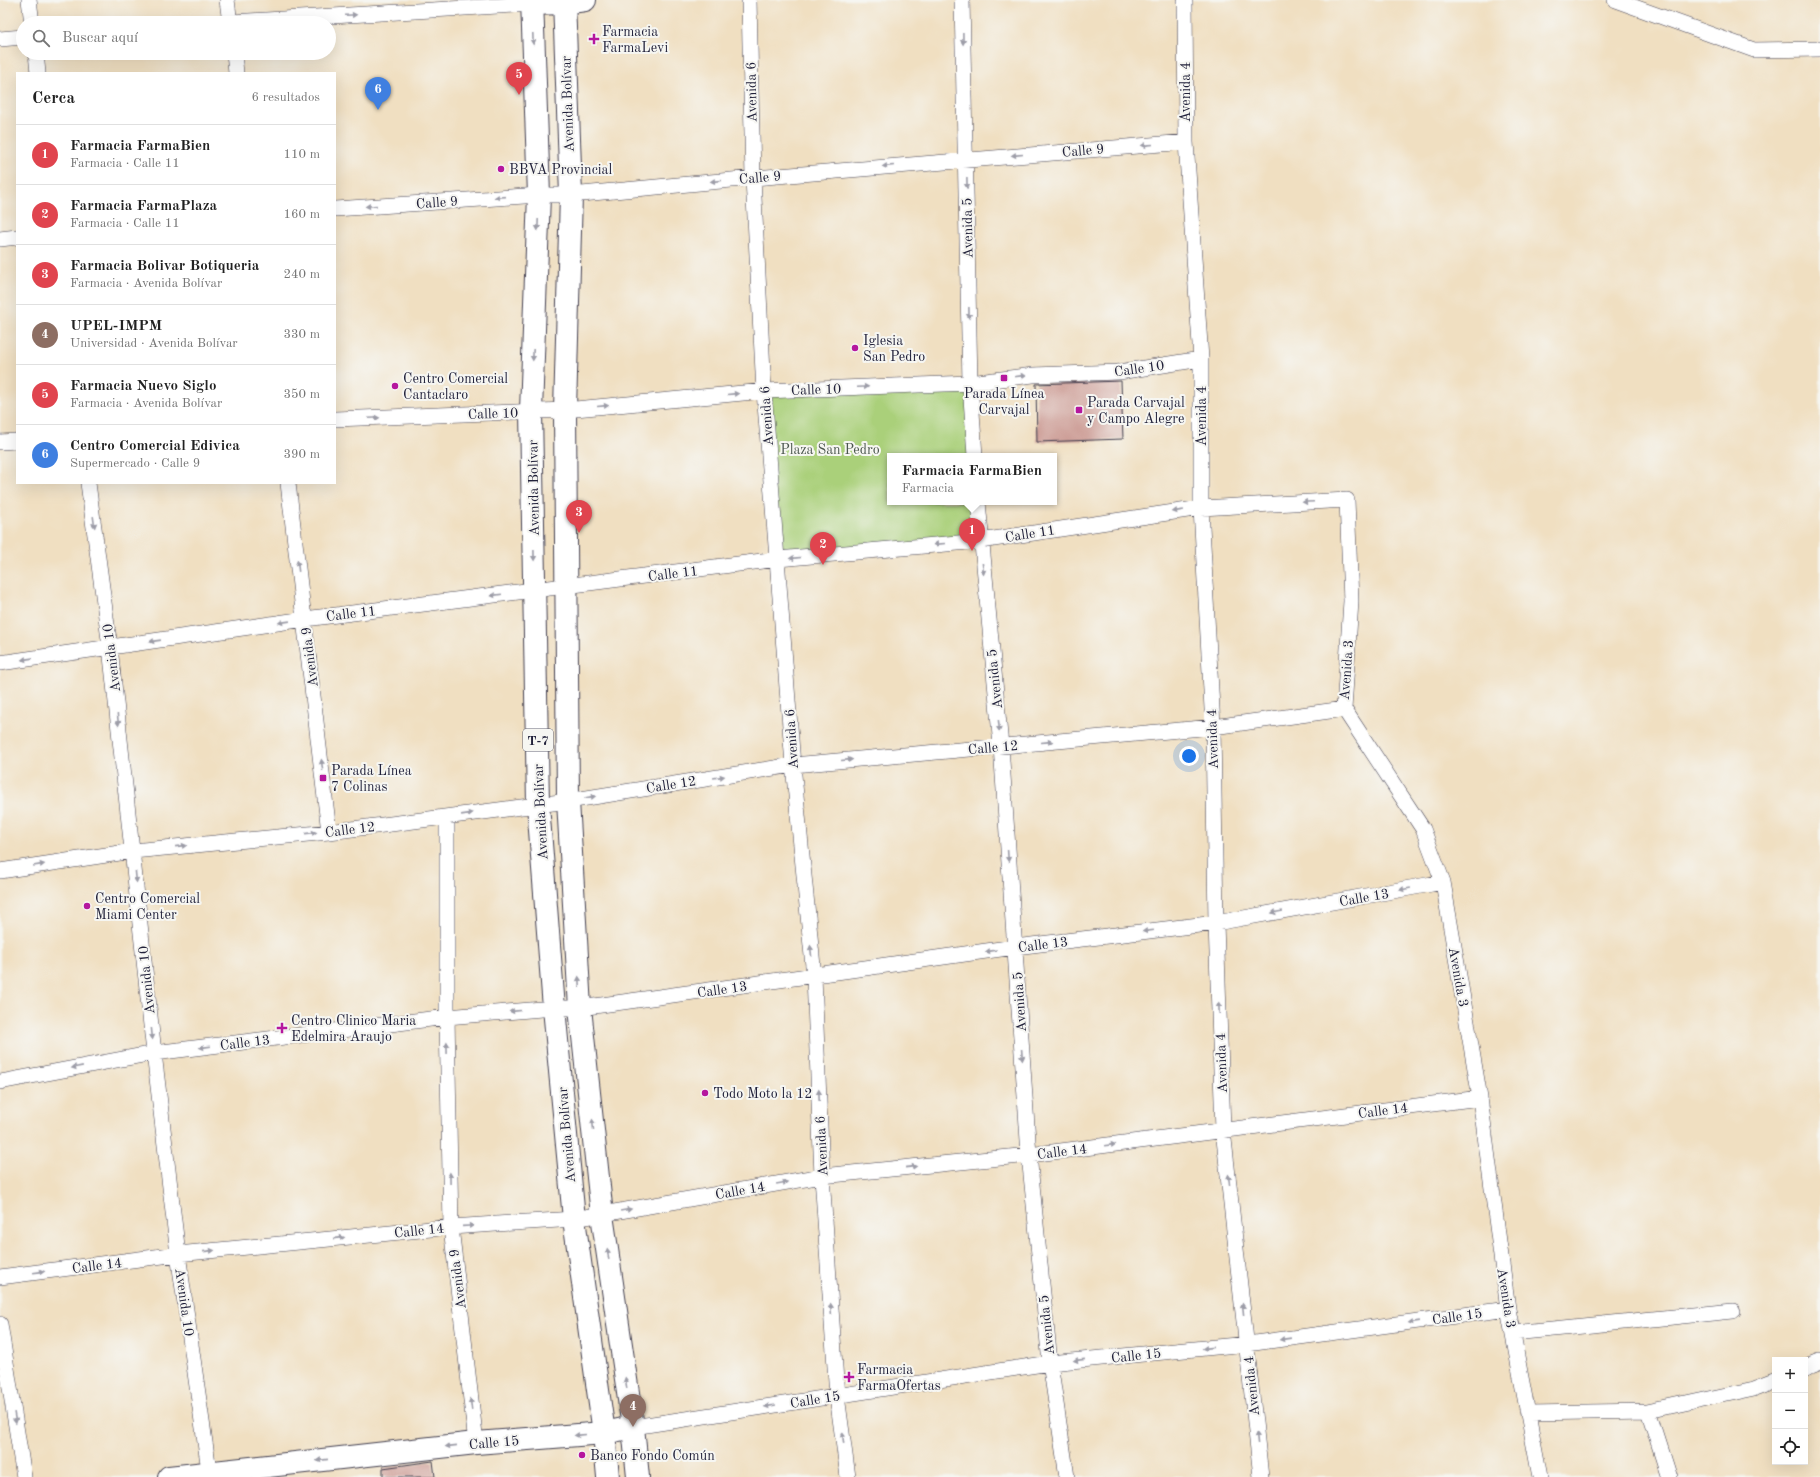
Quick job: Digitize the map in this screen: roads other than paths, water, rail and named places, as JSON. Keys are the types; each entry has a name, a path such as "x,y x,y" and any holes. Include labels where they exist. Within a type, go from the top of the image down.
{"main road":[{"path":"532,2 571,1"},
{"name":"Avenida Bolívar","path":"571,1 571,195 565,410 568,800 580,1008 602,1214 633,1427 638,1477"},
{"name":"Avenida Bolívar","path":"532,2 539,195 531,411 538,805 554,1008 574,1219 604,1433 608,1477"},
{"name":"Calle 15","path":"169,1477 209,1474 476,1443 604,1433 633,1427"}],"street":[{"path":"29,0 31,16"},
{"path":"227,0 229,16"},
{"name":"Avenida 6","path":"750,0 753,178 764,391 793,765 814,976 822,1176 837,1396 848,1477"},
{"name":"Avenida 5","path":"962,0 970,383 975,453"},
{"name":"Avenida 4","path":"1185,0 1186,142 1201,359 1201,508 1213,727 1216,923 1223,1130 1261,1477"},
{"path":"1615,0 1754,50 1820,49"},
{"path":"321,16 532,2"},
{"path":"0,38 16,37"},
{"path":"37,60 38,72"},
{"path":"235,60 236,72"},
{"name":"Calle 9","path":"336,209 539,195 571,195 966,159 1186,142"},
{"path":"0,239 16,237"},
{"name":"Calle 10","path":"336,419 565,410 764,391 970,383 1034,375 1119,372 1201,359"},
{"path":"0,442 16,441"},
{"name":"Avenida 10","path":"88,484 110,647 154,1053 178,1254 209,1474"},
{"name":"Avenida 9","path":"288,484 329,832"},
{"name":"Calle 11","path":"0,662 305,619 778,559 980,541 1201,508 1347,500"},
{"name":"Avenida 3","path":"1347,500 1351,601 1344,709 1423,829 1443,882 1480,1098 1508,1309 1540,1477"},
{"name":"Avenida 5","path":"978,505 980,541 1001,746 1029,1155 1050,1363 1067,1477"},
{"name":"Calle 12","path":"0,871 133,851 329,832 538,805 793,765 1213,727 1344,709"},
{"name":"Avenida 9","path":"447,817 447,1017 451,1227 476,1443"},
{"name":"Calle 13","path":"0,1082 154,1053 447,1017 554,1008 580,1008 1015,947 1216,923 1443,882"},
{"name":"Calle 14","path":"0,1277 178,1254 451,1227 574,1219 822,1176 1029,1155 1480,1098"},
{"name":"Calle 15","path":"633,1427 1050,1363 1247,1344 1508,1309"},
{"path":"1513,1333 1733,1311"},
{"path":"0,1324 24,1477"},
{"path":"1808,1367 1820,1362"},
{"path":"1529,1413 1648,1411 1754,1388 1772,1381"},
{"path":"1648,1411 1669,1477"}],"place":[{"name":"Farmacia FarmaLevi","path":"594,39"},
{"name":"Farmacia Nuevo Siglo","path":"519,95"},
{"name":"Centro Comercial Edivica","path":"378,110"},
{"name":"BBVA Provincial","path":"501,169"},
{"name":"Iglesia San Pedro","path":"855,348"},
{"name":"Parada Línea Carvajal","path":"1004,378"},
{"name":"Centro Comercial Cantaclaro","path":"395,386"},
{"name":"Parada Carvajal y Campo Alegre","path":"1079,410"},
{"name":"Farmacia Bolivar Botiqueria","path":"579,533"},
{"name":"Farmacia FarmaBien","path":"972,551"},
{"name":"Farmacia FarmaPlaza","path":"823,565"},
{"name":"Parada Línea 7 Colinas","path":"323,778"},
{"name":"Centro Comercial Miami Center","path":"87,906"},
{"name":"Centro Clinico Maria Edelmira Araujo","path":"282,1028"},
{"name":"Todo Moto la 12","path":"705,1093"},
{"name":"Farmacia FarmaOfertas","path":"849,1377"},
{"name":"UPEL-IMPM","path":"633,1427"},
{"name":"Banco Fondo Común","path":"582,1455"}],"park label":[{"name":"Plaza San Pedro","path":"830,449"}]}
